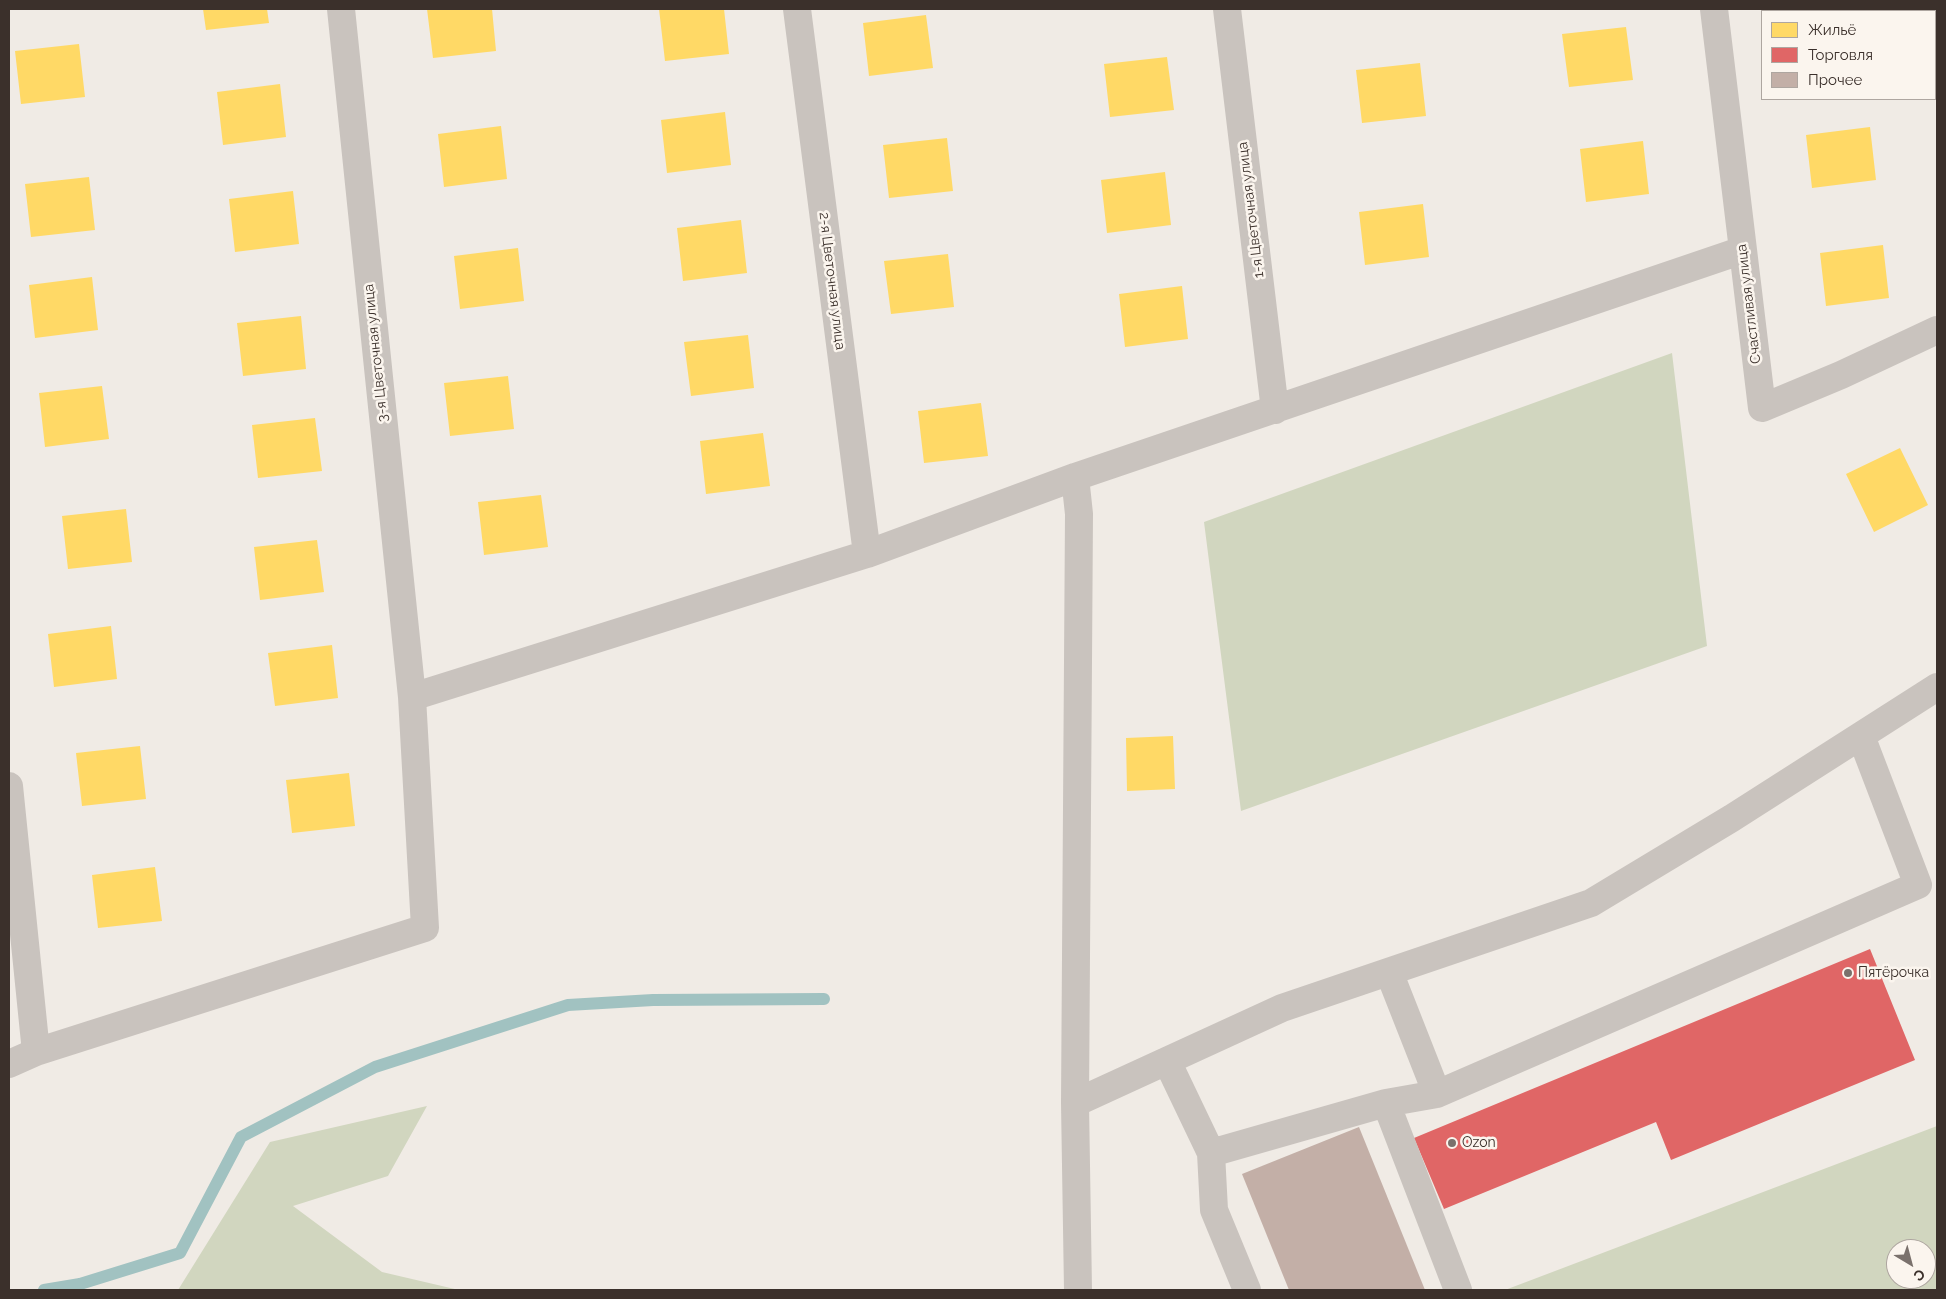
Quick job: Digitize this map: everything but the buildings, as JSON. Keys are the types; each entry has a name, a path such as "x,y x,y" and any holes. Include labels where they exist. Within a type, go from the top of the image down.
{"street":[{"name":"3-я Цветочная улица","path":"36,1052 425,928 412,697 341,9"},
{"name":"2-я Цветочная улица","path":"797,9 867,554"},
{"name":"1-я Цветочная улица","path":"1227,9 1275,410"},
{"name":"Счастливая улица","path":"1714,9 1762,408 1841,375 1937,330"},
{"path":"412,697 867,554 1075,477 1743,250"},
{"path":"1075,477 1079,514 1075,1103 1078,1290"},
{"path":"1075,1103 1282,1008 1591,903 1732,818 1937,687"},
{"path":"1211,1153 1386,1103 1437,1094 1918,885 1861,736"},
{"path":"9,786 36,1052 9,1064"},
{"path":"1390,972 1437,1094"},
{"path":"1167,1061 1211,1153 1214,1210 1247,1290"},
{"path":"1386,1103 1458,1290"}],"green space":[{"path":"1672,353 1707,646 1241,811 1204,522"},
{"path":"427,1106 388,1176 293,1206 382,1272 459,1290 178,1290 270,1142"},
{"path":"1937,1126 1937,1290 1505,1290"}],"waterway":[{"path":"44,1290 80,1284 180,1253 241,1137 375,1067 568,1005 653,1000 824,999"}],"place":[{"name":"Пятёрочка","path":"1848,973"},
{"name":"Ozon","path":"1452,1143"}]}
